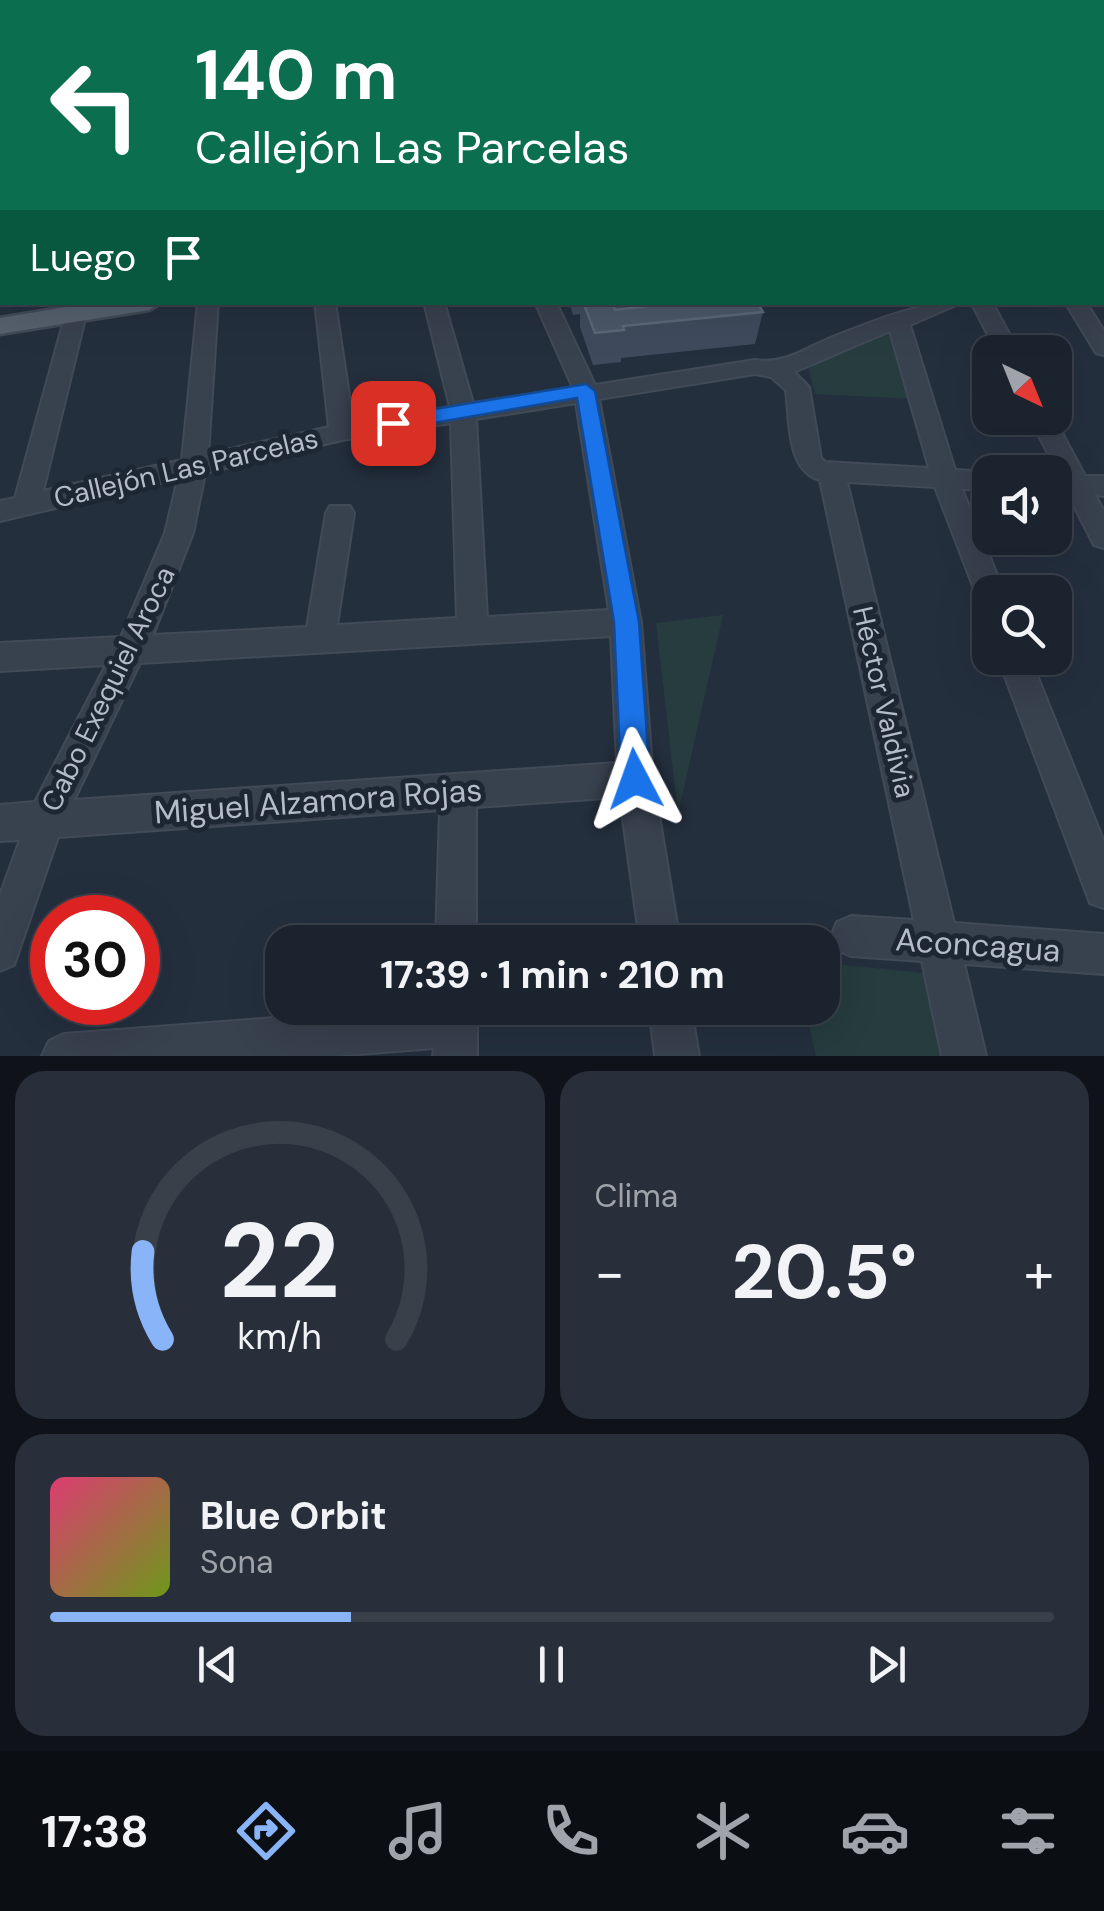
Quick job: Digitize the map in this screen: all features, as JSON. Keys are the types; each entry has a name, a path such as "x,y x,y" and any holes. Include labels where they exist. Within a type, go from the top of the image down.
{"main road":[{"path":"0,326 78,308 114,305"}],"street":[{"name":"Cabo Exequiel Aroca","path":"0,951 44,820 132,648 170,559 194,466 208,305"},
{"path":"325,305 342,432"},
{"path":"435,305 463,410 473,630"},
{"path":"546,305 586,391 626,622 635,779 657,925"},
{"name":"Callejón Las Parcelas","path":"13,508 342,432 463,410 756,367 778,371 944,305"},
{"path":"983,305 999,335"},
{"path":"1077,305 1104,348"},
{"path":"13,508 78,308"},
{"path":"898,321 945,479 982,575"},
{"name":"Héctor Valdivia","path":"778,371 797,387 809,462 819,471 832,474 964,1056"},
{"path":"1051,435 1104,537"},
{"path":"832,474 972,480"},
{"path":"320,638 340,513"},
{"path":"0,657 626,622"},
{"path":"1021,675 1104,890"},
{"name":"Miguel Alzamora Rojas","path":"0,822 635,779"},
{"path":"456,925 458,791"},
{"name":"Aconcagua","path":"851,936 1104,954"},
{"path":"672,1025 677,1056"},
{"path":"64,1056 455,1030"}],"green space":[{"path":"892,329 911,399 815,394 808,366"},
{"path":"723,615 678,814 656,623"},
{"path":"840,965 923,973 942,1056 816,1056 809,1025 840,1025"}],"building":[{"path":"584,305 613,305 615,310 657,305 759,305 763,312 623,326 624,330 595,333"}],"route":[{"path":"393,423 586,391 626,622 635,779"}]}
